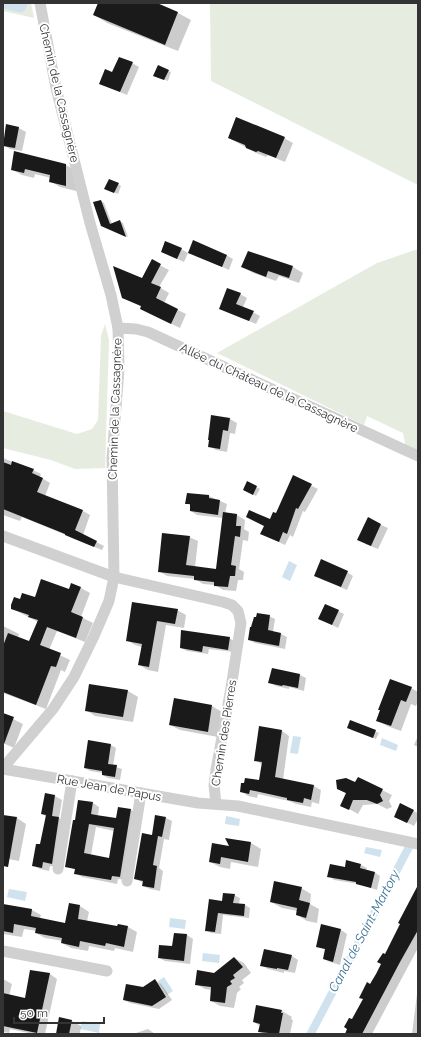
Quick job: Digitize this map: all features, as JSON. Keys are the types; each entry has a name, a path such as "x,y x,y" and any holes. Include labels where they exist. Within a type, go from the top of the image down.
{"street":[{"name":"Chemin de la Cassagnère","path":"3,768 53,709 74,677 109,601 114,577 112,458 119,369 118,328 111,295 90,222 56,88 40,3"},
{"name":"Allée du Château de la Cassagnère","path":"118,328 136,329 148,332 418,456"},
{"name":"Chemin des Pierres","path":"3,536 114,577 223,602 232,605 238,610 241,623 214,785 216,804 268,811 414,843"},
{"name":"Rue Jean de Papus","path":"3,768 198,803 216,804"},
{"path":"58,869 72,781"},
{"path":"126,881 141,793"},
{"path":"3,951 107,971"}],"shaded area":[{"path":"3,3 31,3 34,18 3,11"},
{"path":"210,3 418,3 418,185 211,81"},
{"path":"418,249 418,457 406,448 403,433 367,416 364,425 217,353 377,263"},
{"path":"105,324 109,340 105,468 75,469 51,460 3,448 3,411 77,434 92,429 98,420 101,336"}],"water":[{"path":"289,561 297,565 290,581 282,577"},
{"path":"293,736 301,737 298,754 290,753"},
{"path":"382,738 398,745 396,751 380,745"},
{"path":"226,816 240,819 239,826 225,824"},
{"name":"Canal de Saint-Martory","path":"405,846 413,848 315,1034 306,1034"},
{"path":"366,847 382,850 380,857 364,853"},
{"path":"9,889 27,892 25,901 7,897"},
{"path":"170,918 186,920 185,929 169,927"},
{"path":"203,953 220,955 219,963 202,961"},
{"path":"164,977 173,991 167,995 158,981"},
{"path":"82,1021 100,1024 99,1033 80,1029"}],"building":[{"path":"98,3 157,3 178,12 165,45 93,15"},
{"path":"119,57 133,62 120,92 99,84 105,69 112,72"},
{"path":"158,65 169,70 164,80 153,76"},
{"path":"236,117 285,137 276,158 246,148 245,145 228,138"},
{"path":"6,124 19,127 15,148 3,146"},
{"path":"14,151 66,164 66,186 49,182 50,175 25,169 24,173 11,170"},
{"path":"109,179 119,183 114,193 104,189"},
{"path":"101,200 110,224 120,220 126,237 101,226 93,202"},
{"path":"193,240 227,255 222,267 188,253"},
{"path":"165,241 182,248 177,259 161,252"},
{"path":"248,251 293,266 289,278 268,271 266,277 241,267"},
{"path":"152,259 161,264 151,283 161,287 156,298 178,309 171,324 140,309 141,306 122,298 113,266 142,278"},
{"path":"227,288 241,293 236,304 254,311 249,321 219,309"},
{"path":"211,415 230,418 228,431 223,430 220,449 208,447"},
{"path":"12,461 34,469 32,473 43,478 37,492 83,510 75,530 97,541 94,547 3,509 3,462 11,465"},
{"path":"293,475 312,484 298,509 296,508 287,534 283,532 279,542 260,534 264,526 246,517 249,510 270,519 273,512 276,513"},
{"path":"247,481 257,486 253,495 243,490"},
{"path":"187,493 209,495 209,498 220,500 218,515 190,511 190,504 185,504"},
{"path":"223,512 237,514 236,526 241,526 240,537 235,536 231,565 236,566 235,576 230,576 228,587 214,586 214,582 194,580 194,576 158,572 162,533 190,536 186,565 216,569"},
{"path":"368,517 381,524 371,546 357,540"},
{"path":"321,559 348,571 341,587 314,576"},
{"path":"41,579 69,589 71,583 81,587 71,612 83,617 76,638 47,627 40,645 61,653 56,667 51,666 36,705 3,692 3,646 8,633 29,641 38,620 28,617 29,615 11,609 11,605 14,597 20,599 22,593 35,597"},
{"path":"132,602 178,609 175,624 157,621 149,667 138,665 142,644 126,641"},
{"path":"325,604 339,610 332,625 318,619"},
{"path":"257,613 270,615 268,630 281,633 279,646 248,640 250,627"},
{"path":"181,630 230,637 228,650 203,646 202,652 180,648"},
{"path":"272,668 300,674 298,688 268,683"},
{"path":"390,679 412,687 406,702 401,700 391,726 376,721 380,710 378,710"},
{"path":"89,684 128,690 123,717 85,711"},
{"path":"174,698 212,705 208,732 169,725"},
{"path":"3,713 14,717 4,744 3,744"},
{"path":"350,720 376,730 373,738 347,728"},
{"path":"259,726 282,730 275,777 314,785 311,800 304,798 303,803 250,790 249,794 240,792 241,783 244,783 245,778 259,780 262,762 254,761"},
{"path":"88,740 111,744 108,764 117,765 115,777 102,775 102,771 84,768"},
{"path":"358,777 383,789 380,795 383,801 377,804 367,800 353,800 349,810 340,806 346,793 337,789 336,780 346,778 355,782"},
{"path":"45,793 55,795 52,816 59,817 52,864 43,862 42,868 32,866 36,844 40,844 46,815 41,814"},
{"path":"78,800 93,802 91,814 96,815 116,818 118,807 131,809 120,877 112,876 111,880 74,874 75,869 65,867 73,820 75,820","holes":["89,824 114,828 109,858 84,853"]},
{"path":"400,803 414,810 407,823 394,817"},
{"path":"3,815 17,817 8,867 3,866"},
{"path":"155,815 166,817 162,837 158,836 153,865 157,866 154,888 142,886 143,881 134,879 142,833 152,835"},
{"path":"225,838 251,842 248,862 221,857 220,864 209,862 212,843 229,846"},
{"path":"346,860 361,864 360,868 375,872 371,888 356,884 356,882 327,877 330,864 345,867"},
{"path":"274,881 302,887 299,900 310,903 306,918 296,915 297,908 270,902"},
{"path":"418,885 418,930 362,1034 345,1034 347,1029 344,1027 349,1018 352,1019 363,999 359,998 367,982 370,984 376,974 381,964 377,962 383,953 385,954 400,924 398,923"},
{"path":"223,893 235,894 233,903 245,904 244,916 218,913 215,932 205,931 209,899 222,901"},
{"path":"69,903 80,905 78,919 117,926 118,924 128,926 124,947 106,943 105,946 80,941 79,947 61,943 62,938 35,933 36,928 14,924 13,933 3,931 3,904 32,909 31,916 65,923"},
{"path":"321,924 341,929 333,962 323,959 325,949 316,947"},
{"path":"174,933 187,934 184,961 158,958 159,945 172,946"},
{"path":"264,949 292,955 288,970 260,966"},
{"path":"234,957 243,967 233,975 235,978 230,981 232,984 227,987 225,1003 210,1001 211,987 195,985 197,970 214,973"},
{"path":"30,970 50,973 37,1033 3,1026 3,993 25,998"},
{"path":"155,979 166,997 152,1006 123,1000 126,984 143,987"},
{"path":"256,1005 282,1010 281,1013 283,1013 279,1034 258,1032 260,1024 253,1022"},
{"path":"59,1017 72,1020 69,1034 56,1034"}],"waterway":[{"path":"8,3 20,6 21,3"}]}
